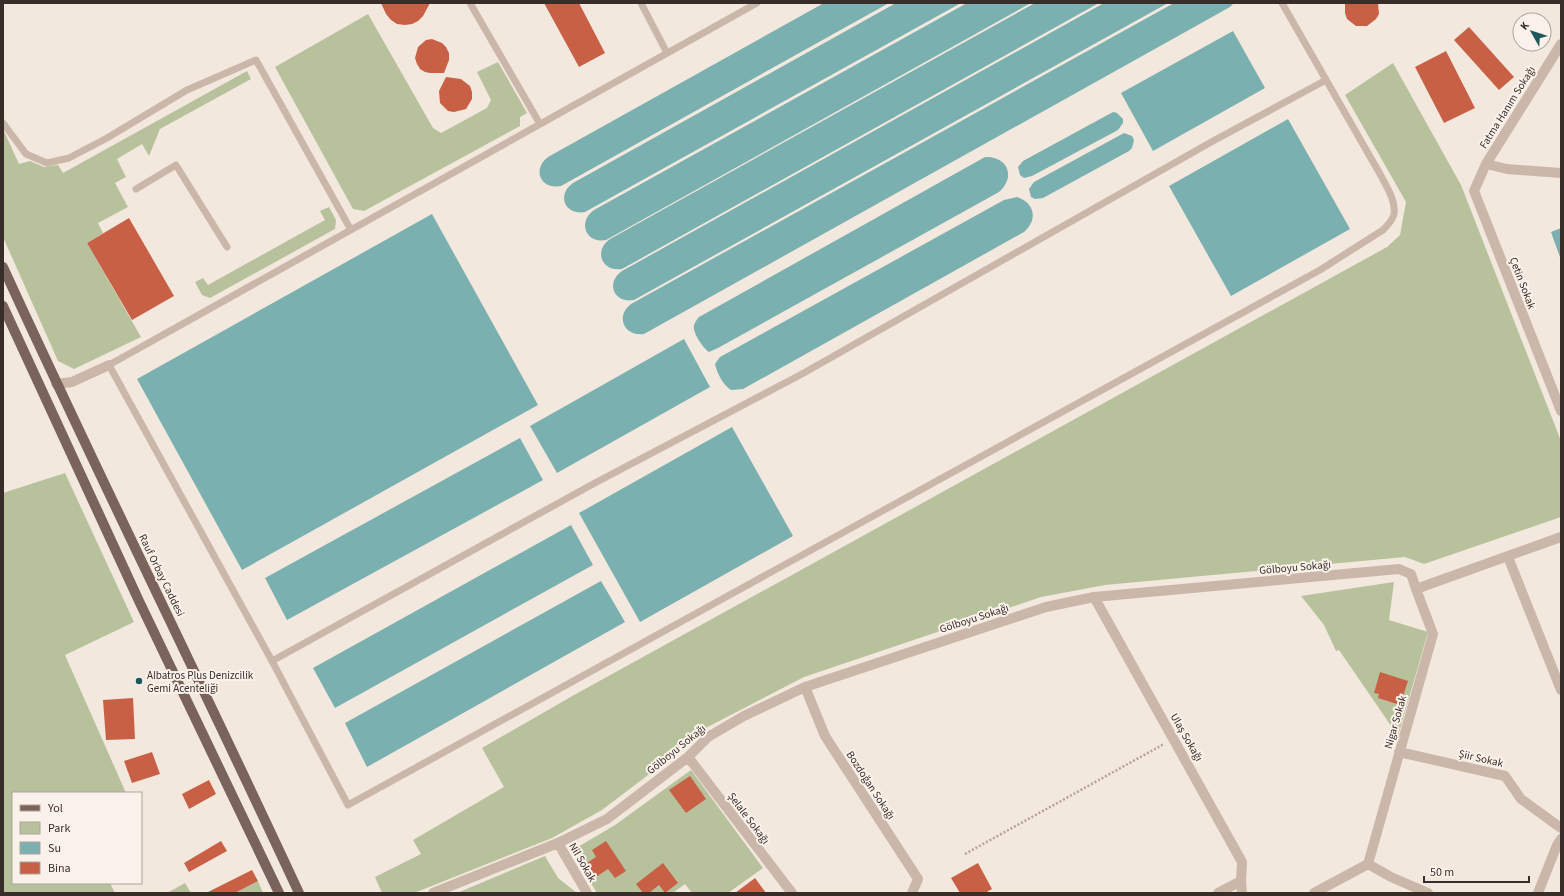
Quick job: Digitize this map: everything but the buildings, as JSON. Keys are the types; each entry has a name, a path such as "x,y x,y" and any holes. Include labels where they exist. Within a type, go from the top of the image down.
{"main road":[{"name":"Rauf Orbay Caddesi","path":"3,267 56,384 212,707 299,893"},
{"path":"3,306 136,594 279,893"},
{"path":"42,391 56,384"}],"street":[{"name":"Fatma Hanım Sokağı","path":"1486,164 1561,44"},
{"path":"1486,164 1507,169 1561,173"},
{"name":"Çetin Sokak","path":"1486,164 1474,192 1561,411"},
{"path":"56,384 72,382 109,365"},
{"path":"1416,589 1561,537"},
{"path":"1508,557 1561,690"},
{"name":"Gölboyu Sokağı","path":"433,893 558,843 607,819 688,757 708,737 744,716 805,687 1046,607 1094,597 1399,569 1410,574 1416,589"},
{"name":"Nigar Sokak","path":"1368,864 1433,634 1416,589"},
{"name":"Ulaş Sokağı","path":"1094,597 1242,862 1242,893"},
{"name":"Bozdoğan Sokağı","path":"805,687 825,736 918,879 912,893"},
{"name":"Şiir Sokak","path":"1399,752 1505,776 1521,799 1561,828"},
{"name":"Şelale Sokağı","path":"688,757 792,893"},
{"path":"1538,893 1561,839"},
{"name":"Nil Sokak","path":"558,843 587,893"},
{"path":"1314,893 1368,864 1391,877 1428,893"},
{"path":"1218,893 1241,881"}],"lane":[{"path":"470,3 540,124"},
{"path":"641,3 667,53"},
{"path":"757,3 109,365 272,661 348,805 1313,274 1383,230 1391,222 1394,214 1393,201 1380,174 1282,3"},
{"path":"3,123 26,154 46,163 69,158 107,138 187,90 256,60 351,230"},
{"path":"272,661 593,484 802,374 1206,145 1326,80"},
{"path":"136,189 176,165 227,247"}],"path":[{"path":"965,854 1174,739"}],"green space":[{"path":"368,14 433,128 441,133 487,108 491,100 477,72 498,62 527,113 520,117 520,126 364,211 353,209 275,67"},
{"path":"1393,63 1461,185 1561,441 1561,517 1424,564 1405,557 1105,585 1041,597 804,677 700,731 681,750 602,810 552,838 414,893 382,893 375,877 421,854 413,840 504,787 482,748 574,695 1387,247 1400,235 1406,202 1345,95"},
{"path":"247,71 251,79 160,129 149,156 142,144 117,159 126,177 115,183 128,207 98,223 103,233 87,243 141,337 74,369 58,361 3,237 3,129 19,164 30,161 44,167 58,165 63,173"},
{"path":"329,207 336,220 335,229 210,298 202,295 195,282 203,278 208,285 325,220 320,211"},
{"path":"65,473 134,622 65,655 126,792 12,792 12,884 110,884 115,893 3,893 3,493"},
{"path":"1394,582 1389,620 1428,632 1398,736 1339,650 1336,651 1324,625 1301,596"},
{"path":"691,770 763,868 728,893 692,893 685,884 673,893 597,893 571,851 615,825"},
{"path":"545,856 558,878 577,893 457,893"},
{"path":"258,881 263,893 235,893"},
{"path":"185,883 191,893 167,893"}],"water":[{"path":"824,3 889,3 561,186 548,185 543,182 540,167 548,157"},
{"path":"896,3 961,3 585,212 572,211 565,204 565,193 573,183"},
{"path":"967,3 1031,3 606,240 593,239 586,231 586,220 594,210"},
{"path":"1035,3 1099,3 622,269 609,267 602,260 602,249 610,239"},
{"path":"1104,3 1168,3 634,300 621,299 614,292 614,281 622,271"},
{"path":"1174,3 1234,3 1230,7 644,334 631,332 624,325 623,314 631,304"},
{"path":"1233,31 1265,88 1153,151 1121,93"},
{"path":"1113,112 1117,113 1123,119 1123,123 1118,130 1032,176 1024,178 1020,175 1018,167 1023,161"},
{"path":"1288,119 1350,229 1231,296 1169,186"},
{"path":"1124,133 1132,136 1134,140 1132,148 1129,151 1043,198 1035,199 1031,197 1029,189 1034,182"},
{"path":"985,157 999,160 1007,168 1007,180 999,192 718,348 709,352 698,340 694,325 699,317"},
{"path":"1017,197 1028,203 1033,217 1024,232 743,389 731,390 725,385 717,371 715,364 720,357 1004,200"},
{"path":"432,214 538,405 242,570 137,379"},
{"path":"1561,228 1561,260 1551,232"},
{"path":"684,339 710,387 557,473 530,426"},
{"path":"732,427 793,536 640,622 579,513"},
{"path":"520,438 543,480 287,620 265,578"},
{"path":"571,525 593,565 335,708 313,668"},
{"path":"601,581 625,622 367,767 345,723"}],"place":[{"name":"Albatros Plus Denizcilik Gemi Acenteliği","path":"139,681"}]}
